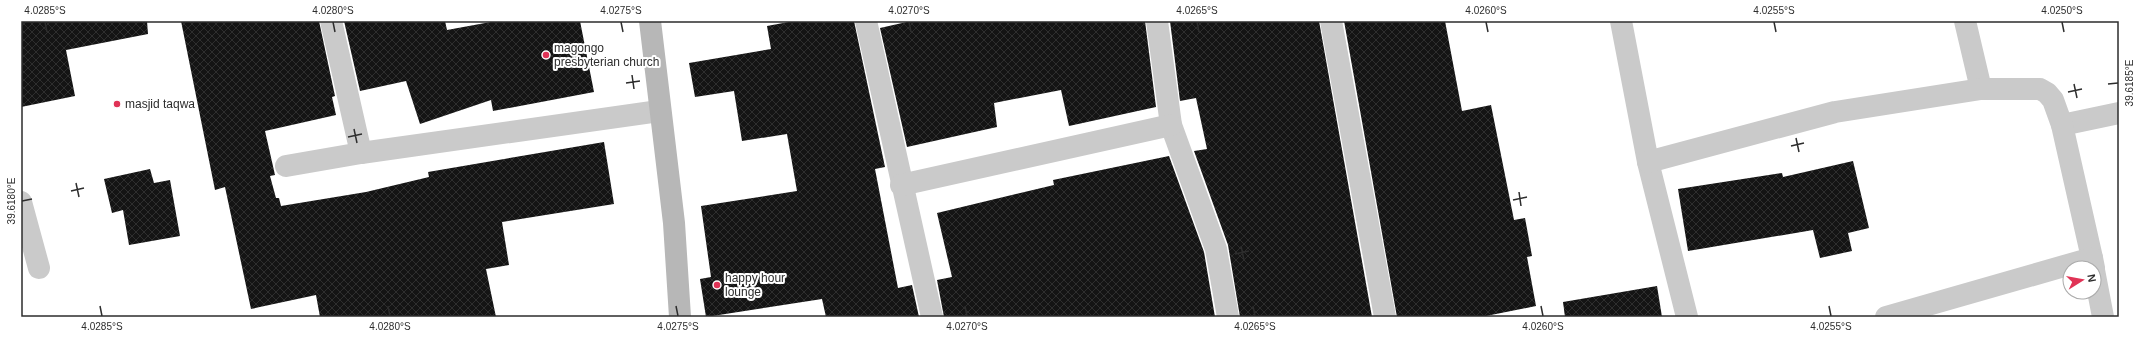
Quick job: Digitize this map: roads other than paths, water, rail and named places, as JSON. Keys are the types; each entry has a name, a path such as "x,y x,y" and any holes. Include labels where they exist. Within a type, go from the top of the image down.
{"main road":[{"path":"651,21 659,111 674,223 680,317"}],"street":[{"path":"331,21 361,153"},
{"path":"866,21 901,185 932,317"},
{"path":"1157,21 1171,125 1216,248 1228,317"},
{"path":"1331,21 1385,317"},
{"path":"1621,21 1648,162 1687,317"},
{"path":"1965,21 1981,90"},
{"path":"1648,162 1835,112 1981,90 2040,90 2047,93 2053,100 2062,125 2092,260"},
{"path":"286,166 361,153 659,111"},
{"path":"2062,125 2119,113"},
{"path":"901,185 1171,125"},
{"path":"21,202 39,268"},
{"path":"1886,317 2062,274"},
{"path":"2100,300 2103,317"}],"place":[{"name":"magongo presbyterian church","path":"546,55"},
{"name":"masjid taqwa","path":"117,104"},
{"name":"happy hour lounge","path":"717,285"}]}
